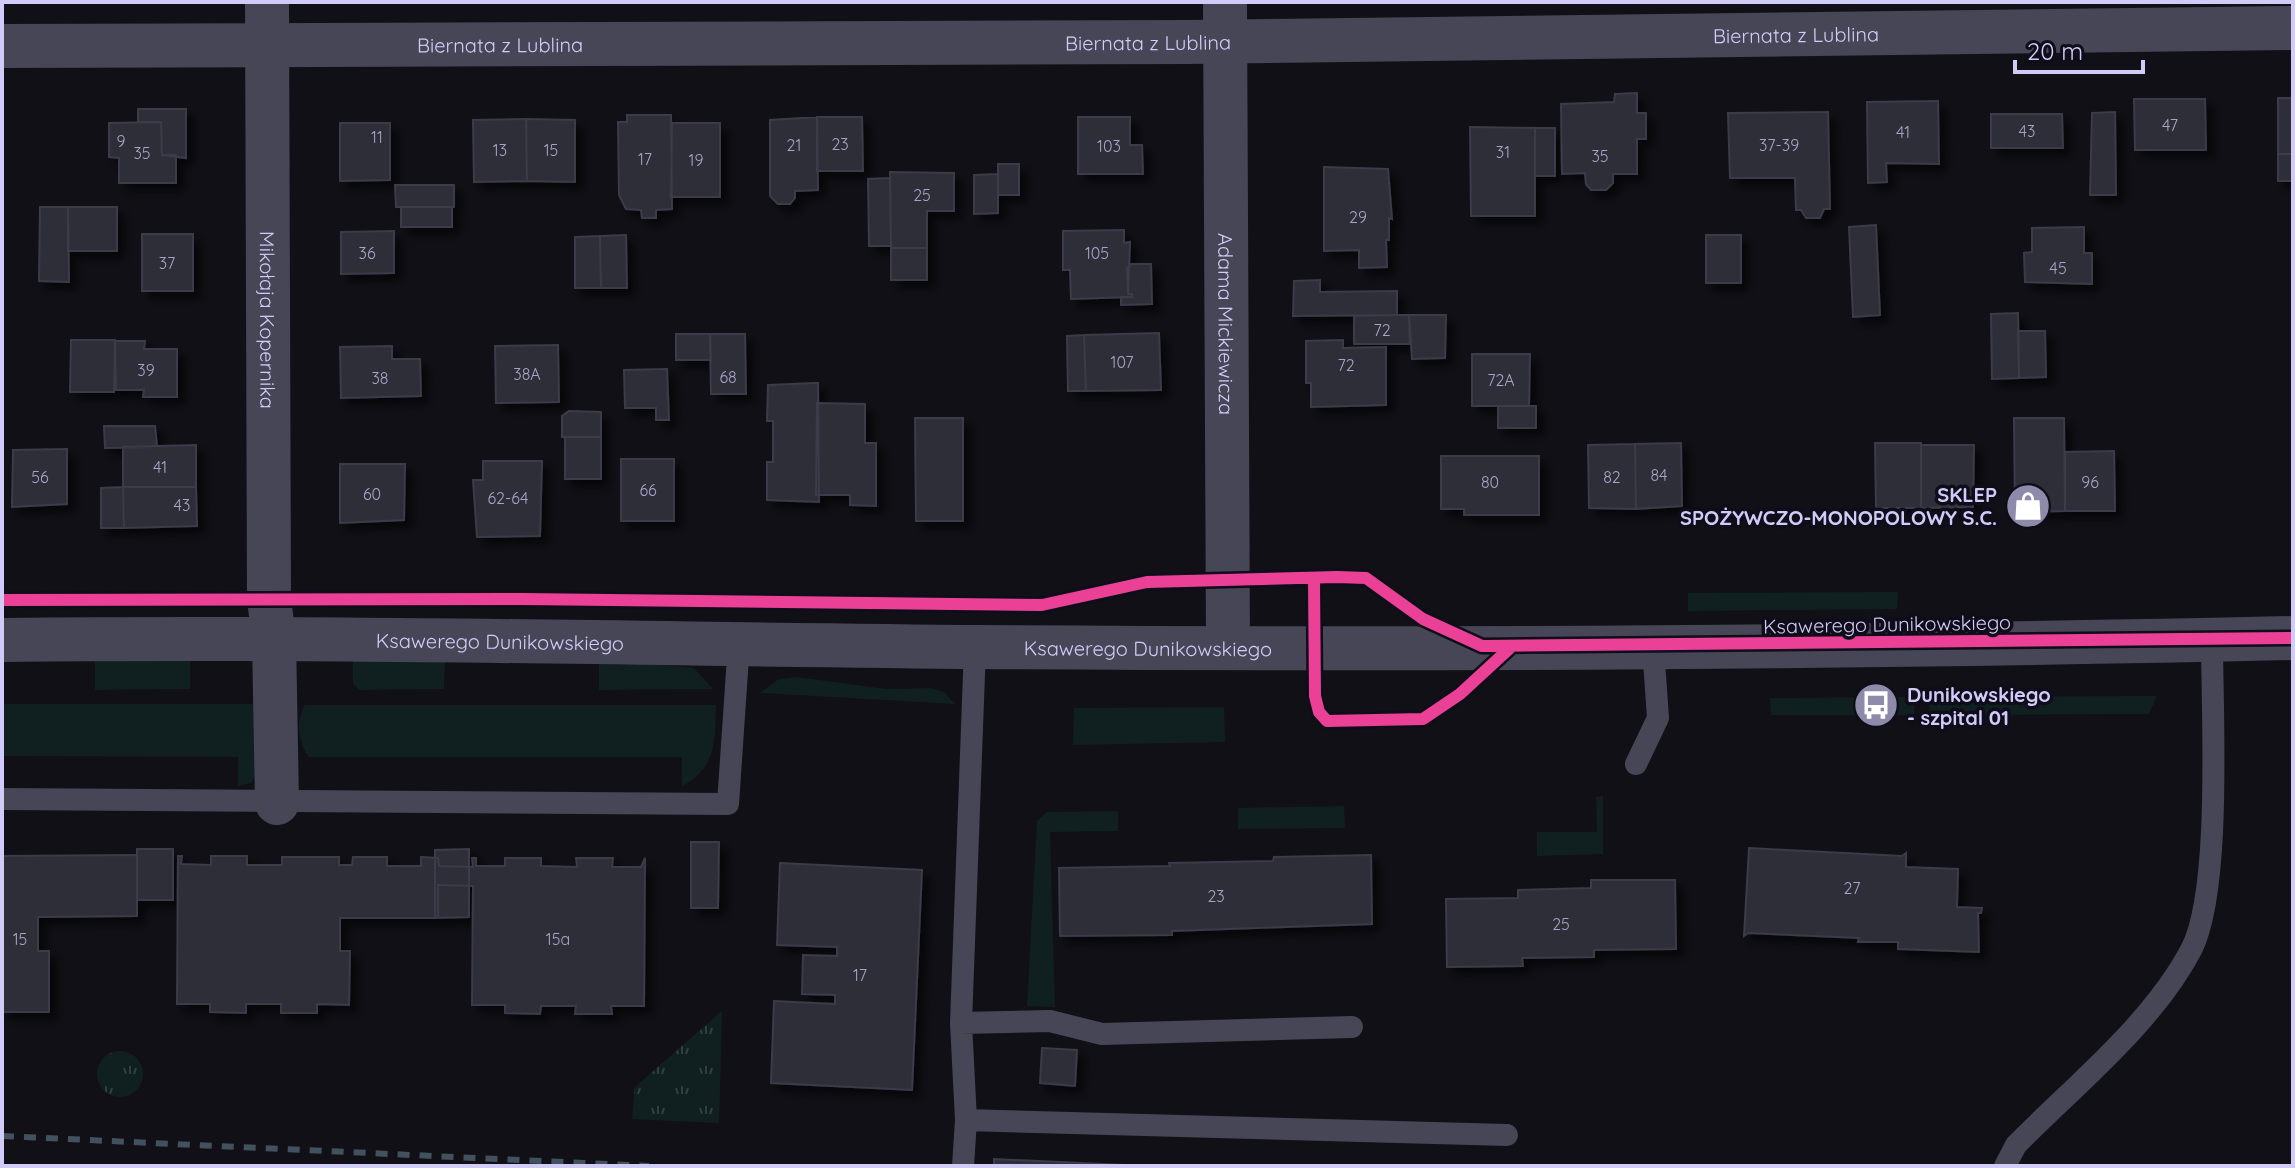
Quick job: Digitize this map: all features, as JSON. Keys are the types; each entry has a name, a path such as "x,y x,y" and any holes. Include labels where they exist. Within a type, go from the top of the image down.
{"street":[{"name":"Biernata z Lublina","path":"2,46 267,23 1225,22 2293,28"},
{"name":"Adama Mickiewicza","path":"1225,22 1228,645"},
{"name":"Mikołaja Kopernika","path":"267,23 269,599 274,638 277,803"},
{"name":"Ksawerego Dunikowskiego","path":"2,640 274,638 975,647 1653,647 2293,638"}],"lane":[{"path":"2005,1166 2016,1145 2159,1001 2192,947 2205,895 2209,850 2212,640"},
{"path":"2,799 728,804 739,642"},
{"path":"963,1166 966,1120 961,1023 975,647"},
{"path":"1636,764 1658,718 1653,647"},
{"path":"961,1023 1050,1021 1102,1034 1352,1027"},
{"path":"966,1120 1507,1135"}],"green space":[{"path":"1898,592 1897,609 1688,611 1688,593"},
{"path":"190,657 190,689 95,690 95,658"},
{"path":"353,659 445,659 444,689 360,690 353,684"},
{"path":"608,659 694,668 713,689 599,690 599,663"},
{"path":"797,677 886,689 931,688 944,692 955,704 760,693 779,679"},
{"path":"2157,696 2149,714 1929,715 1930,697"},
{"path":"1915,697 1914,715 1771,715 1770,698"},
{"path":"2,704 255,704 256,775 251,783 238,786 238,757 2,756"},
{"path":"305,705 716,705 714,741 708,762 702,771 682,786 682,757 309,757 299,731"},
{"path":"1224,707 1225,742 1073,745 1074,708"},
{"path":"1603,796 1603,854 1537,856 1537,832 1597,832 1596,797"},
{"path":"1344,806 1345,828 1238,829 1238,808"},
{"path":"1118,811 1118,831 1050,832 1055,1007 1027,1006 1037,821 1047,812"},
{"path":"722,1011 719,1123 632,1119 635,1087"},
{"path":"120,1051 136,1058 143,1074 136,1090 120,1097 104,1090 97,1074 104,1058"}],"building":[{"path":"1637,93 1637,113 1646,113 1646,139 1637,139 1637,174 1613,174 1613,183 1606,190 1591,190 1586,184 1585,173 1562,174 1561,104 1614,102 1615,94"},
{"path":"2278,98 2293,98 2293,154 2278,154"},
{"path":"2134,99 2205,99 2206,150 2135,150"},
{"path":"1938,101 1939,164 1886,163 1887,182 1868,183 1867,102"},
{"path":"138,109 186,109 186,158 162,155 161,122 138,122"},
{"path":"1828,112 1830,209 1824,209 1820,218 1806,218 1801,210 1796,210 1795,178 1730,178 1728,113"},
{"path":"2115,112 2116,195 2090,195 2092,113"},
{"path":"1991,114 2062,114 2063,148 1991,148"},
{"path":"627,115 671,115 672,209 656,210 656,218 642,218 641,210 626,209 619,195 618,122 627,122"},
{"path":"817,117 818,190 795,191 795,198 790,204 778,204 770,196 770,120"},
{"path":"817,117 862,117 863,171 817,171"},
{"path":"1078,117 1130,117 1130,145 1142,145 1143,174 1078,174"},
{"path":"526,119 527,181 474,182 473,120"},
{"path":"526,119 575,120 575,182 527,181"},
{"path":"161,122 162,155 176,155 176,183 119,183 119,158 109,157 109,123"},
{"path":"340,123 390,123 390,180 340,181"},
{"path":"672,123 720,123 720,197 671,197"},
{"path":"1470,127 1535,128 1535,216 1471,216"},
{"path":"1535,128 1555,128 1555,176 1535,176"},
{"path":"2278,154 2293,154 2293,181 2278,181"},
{"path":"998,164 1019,164 1019,195 998,195"},
{"path":"1324,167 1388,169 1392,219 1389,218 1389,240 1386,240 1387,267 1359,268 1359,250 1324,251"},
{"path":"890,172 954,173 954,211 927,211 927,248 891,248"},
{"path":"998,174 998,213 974,214 974,175"},
{"path":"890,178 891,246 869,246 868,179"},
{"path":"395,185 454,185 454,207 396,207"},
{"path":"40,207 68,207 69,282 39,281"},
{"path":"68,207 117,207 117,251 68,251"},
{"path":"401,207 452,207 452,227 401,227"},
{"path":"1876,225 1880,315 1853,317 1849,227"},
{"path":"2084,227 2084,253 2092,253 2092,284 2025,282 2024,253 2032,252 2032,228"},
{"path":"1124,230 1124,243 1130,242 1128,294 1132,297 1071,299 1070,270 1063,270 1063,231"},
{"path":"394,231 394,273 341,274 341,232"},
{"path":"142,234 193,234 193,291 142,291"},
{"path":"626,235 627,288 601,288 600,236"},
{"path":"1706,235 1741,235 1741,283 1706,283"},
{"path":"600,236 601,288 575,288 575,237"},
{"path":"891,248 927,248 927,280 891,280"},
{"path":"1131,264 1151,264 1152,304 1121,305 1121,297 1132,297 1128,294 1127,268"},
{"path":"1320,280 1320,292 1397,291 1397,315 1293,316 1294,281"},
{"path":"2018,313 2019,378 1992,379 1991,314"},
{"path":"1409,315 1410,344 1354,344 1354,316"},
{"path":"1409,315 1446,315 1445,358 1412,359"},
{"path":"2018,331 2045,331 2046,377 2019,378"},
{"path":"1159,333 1161,390 1086,391 1084,335"},
{"path":"676,334 710,334 711,360 676,360"},
{"path":"710,334 745,334 746,394 711,394"},
{"path":"1084,335 1086,391 1068,391 1067,336"},
{"path":"71,340 115,340 114,392 70,392"},
{"path":"1343,340 1343,348 1386,347 1386,405 1311,407 1311,383 1306,383 1306,341"},
{"path":"115,341 145,341 144,349 177,349 177,397 143,397 144,390 116,390"},
{"path":"558,345 559,402 496,403 495,346"},
{"path":"392,346 392,359 420,359 421,396 341,398 340,347"},
{"path":"1472,354 1530,354 1529,406 1472,406"},
{"path":"667,369 669,420 656,420 656,408 625,408 624,370"},
{"path":"818,383 819,502 767,500 767,462 773,462 773,421 767,421 768,385"},
{"path":"817,403 865,404 865,443 876,443 876,506 850,505 850,495 816,495"},
{"path":"1498,406 1536,406 1536,428 1498,428"},
{"path":"569,411 601,412 601,437 562,437 562,416"},
{"path":"915,418 963,418 963,521 916,521"},
{"path":"2014,418 2064,418 2065,511 2015,512"},
{"path":"104,426 155,426 157,447 105,448"},
{"path":"565,437 601,437 601,479 565,479"},
{"path":"1681,443 1682,506 1636,509 1635,444"},
{"path":"1875,443 1921,443 1921,508 1876,508"},
{"path":"1635,444 1636,509 1589,508 1588,445"},
{"path":"196,445 196,487 123,487 123,447"},
{"path":"1921,445 1974,445 1973,507 1921,508"},
{"path":"67,449 67,504 12,507 13,450"},
{"path":"2114,451 2115,511 2065,511 2065,452"},
{"path":"1441,456 1539,456 1539,515 1464,515 1464,509 1441,509"},
{"path":"621,459 674,459 674,521 621,521"},
{"path":"483,461 542,461 540,536 477,537 473,480 483,480"},
{"path":"340,464 405,464 404,520 340,523"},
{"path":"123,487 124,528 101,528 101,488"},
{"path":"123,487 196,487 197,526 124,528"},
{"path":"691,842 719,842 718,908 691,908"},
{"path":"1749,848 1902,856 1906,853 1906,867 1958,869 1957,907 1982,908 1978,913 1979,952 1898,949 1898,942 1858,942 1859,938 1748,933 1744,936"},
{"path":"137,849 173,849 173,900 137,900"},
{"path":"469,849 469,917 435,918 435,850"},
{"path":"137,855 137,916 38,917 38,951 49,951 49,1012 2,1012 2,856"},
{"path":"1371,855 1372,924 1172,931 1172,935 1060,936 1059,868 1170,866 1169,863 1273,861 1274,857"},
{"path":"178,856 182,856 181,864 211,865 211,856 247,856 247,865 282,865 282,857 339,857 339,865 352,865 353,857 387,857 387,866 421,866 421,857 438,858 439,866 473,867 472,858 476,858 476,866 505,866 505,858 541,858 541,866 577,867 576,858 613,858 612,867 641,867 645,858 644,1006 611,1006 612,1014 575,1014 576,1006 541,1006 540,1014 505,1013 505,1005 472,1005 473,886 438,885 438,918 340,918 340,951 350,951 349,1005 317,1004 317,1013 281,1013 281,1004 246,1004 246,1013 210,1012 210,1004 177,1004"},
{"path":"780,863 922,870 912,1090 771,1083 774,1001 835,1004 835,995 802,994 803,955 837,956 837,947 777,945"},
{"path":"1591,880 1675,880 1676,949 1594,950 1594,957 1522,958 1523,966 1447,967 1446,899 1518,898 1518,890 1591,888"},
{"path":"1042,1048 1077,1050 1075,1086 1040,1083"},
{"path":"994,1159 1146,1166 994,1166"}],"railway":[{"path":"2,1136 649,1166"}],"cycle path":[{"path":"2,600 522,599 1042,605 1147,582 1337,577 1366,578 1423,619 1482,646 2293,638"},
{"path":"1314,580 1315,696 1319,712 1327,721 1423,719 1460,694 1511,647"}],"place":[{"name":"SKLEP SPOŻYWCZO-MONOPOLOWY S.C.","path":"2028,506"},
{"name":"Dunikowskiego - szpital 01","path":"1876,705"}]}
